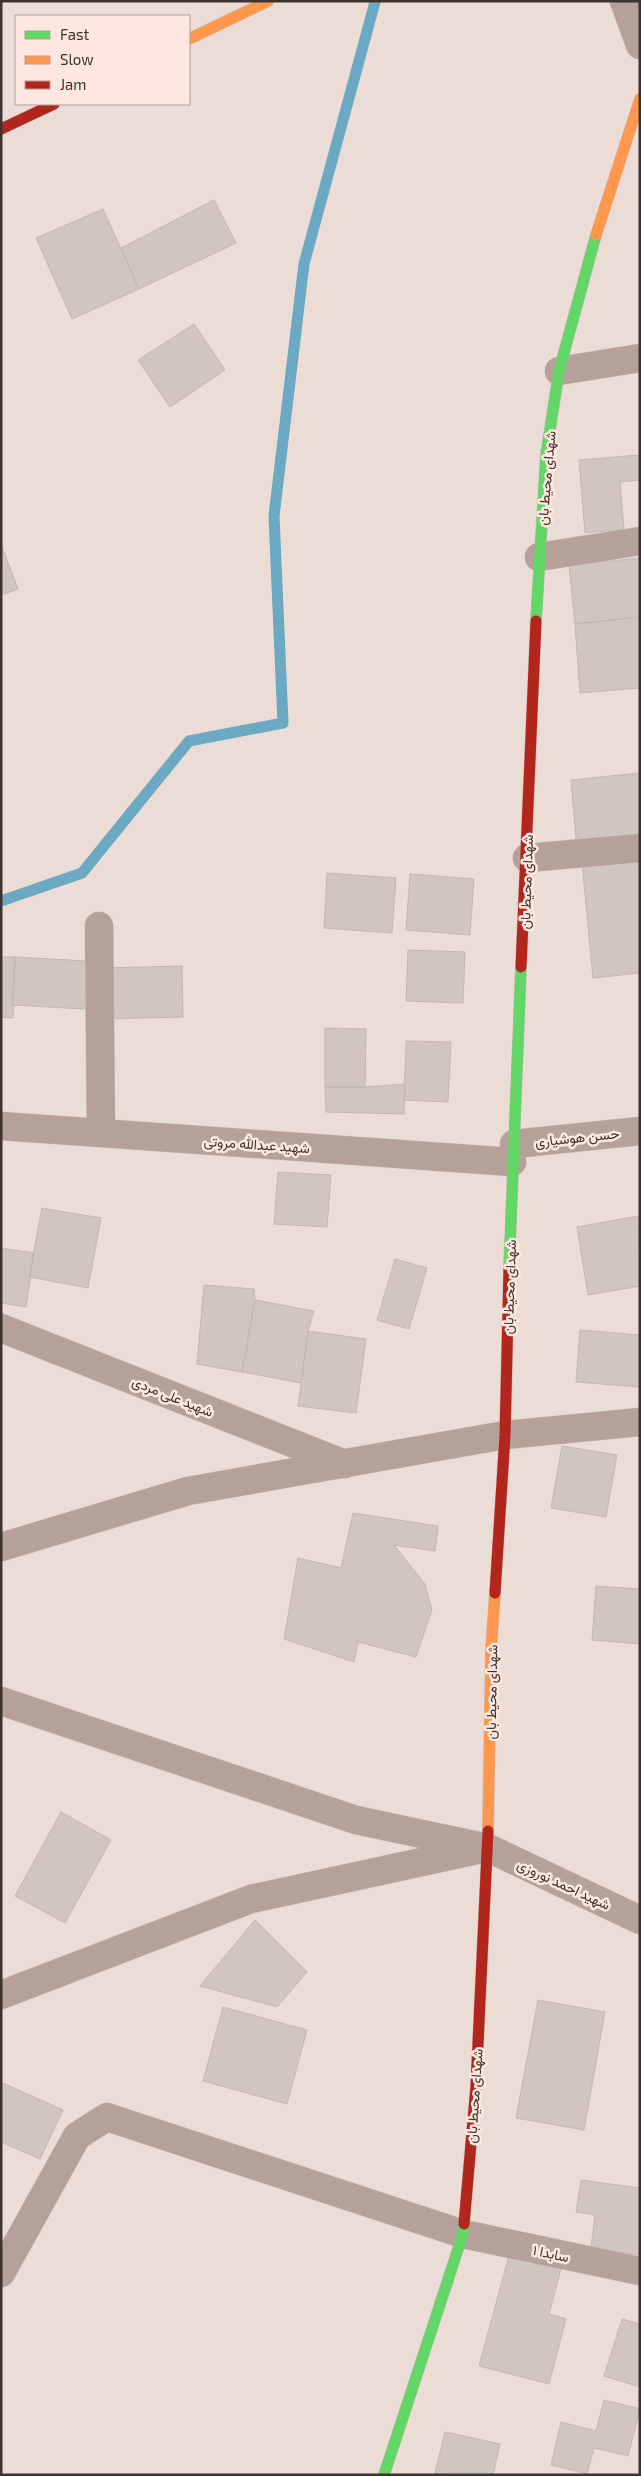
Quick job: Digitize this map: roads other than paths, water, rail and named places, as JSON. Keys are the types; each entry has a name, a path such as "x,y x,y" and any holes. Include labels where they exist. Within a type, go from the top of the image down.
{"street":[{"path":"190,39 268,1"},
{"path":"624,1 640,45"},
{"name":"شهدای محیط بان","path":"384,2475 463,2234 476,2086 488,1848 491,1651 505,1435 513,1153 539,557 546,455 558,371 602,215 640,99"},
{"path":"1,129 52,105"},
{"path":"558,371 640,358"},
{"path":"539,557 640,541"},
{"path":"527,858 640,848"},
{"path":"99,926 102,1133"},
{"name":"شهید عبدالله مروتی","path":"1,1126 102,1133 513,1153"},
{"name":"حسن هوشیاری","path":"513,1153 640,1131"},
{"name":"شهید علی مردی","path":"1,1328 345,1464"},
{"path":"1,1547 188,1491 505,1435 640,1422"},
{"name":"شهید احمد نوروزی","path":"1,1701 356,1820 488,1848 640,1920"},
{"path":"1,1995 251,1898 488,1848"},
{"name":"سابدا ۱","path":"1,2274 77,2136 107,2117 463,2234 640,2271"}],"waterway":[{"path":"1,901 82,873 189,741 283,723 274,516 304,264 375,2"}]}
